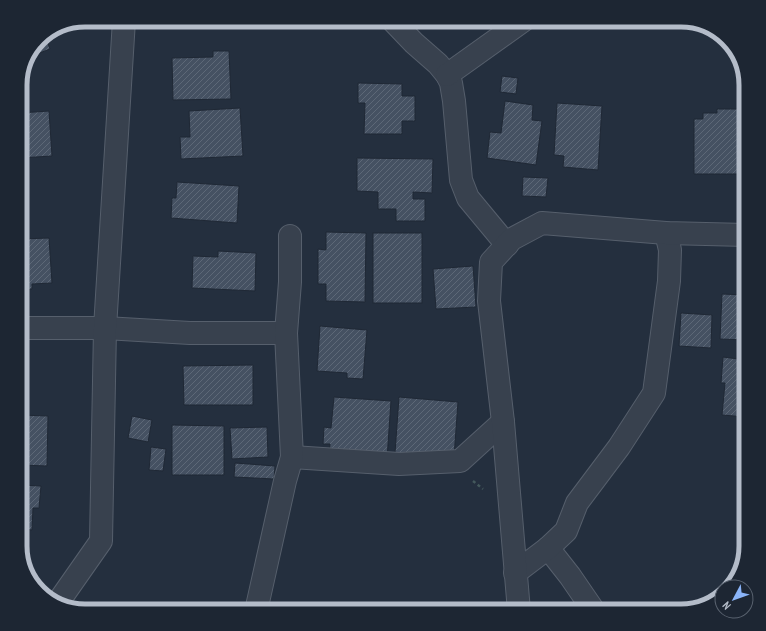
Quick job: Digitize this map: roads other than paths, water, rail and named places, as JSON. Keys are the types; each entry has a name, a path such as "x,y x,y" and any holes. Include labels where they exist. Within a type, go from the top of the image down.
{"street":[{"path":"61,599 101,541 105,328 124,27"},
{"path":"399,27 438,64 447,75 451,83 461,180 468,198 507,245"},
{"path":"447,75 514,27"},
{"path":"518,604 503,422 489,301 492,262 512,238 542,223 666,233 739,235"},
{"path":"515,573 548,548 566,531 577,503 620,446 654,393 668,281 670,250 666,233"},
{"path":"258,604 285,481 292,457 286,333 290,282 290,236"},
{"path":"27,328 105,328 190,333 286,333"},
{"path":"292,457 399,464 460,461 503,422"},
{"path":"548,548 589,604"}]}
